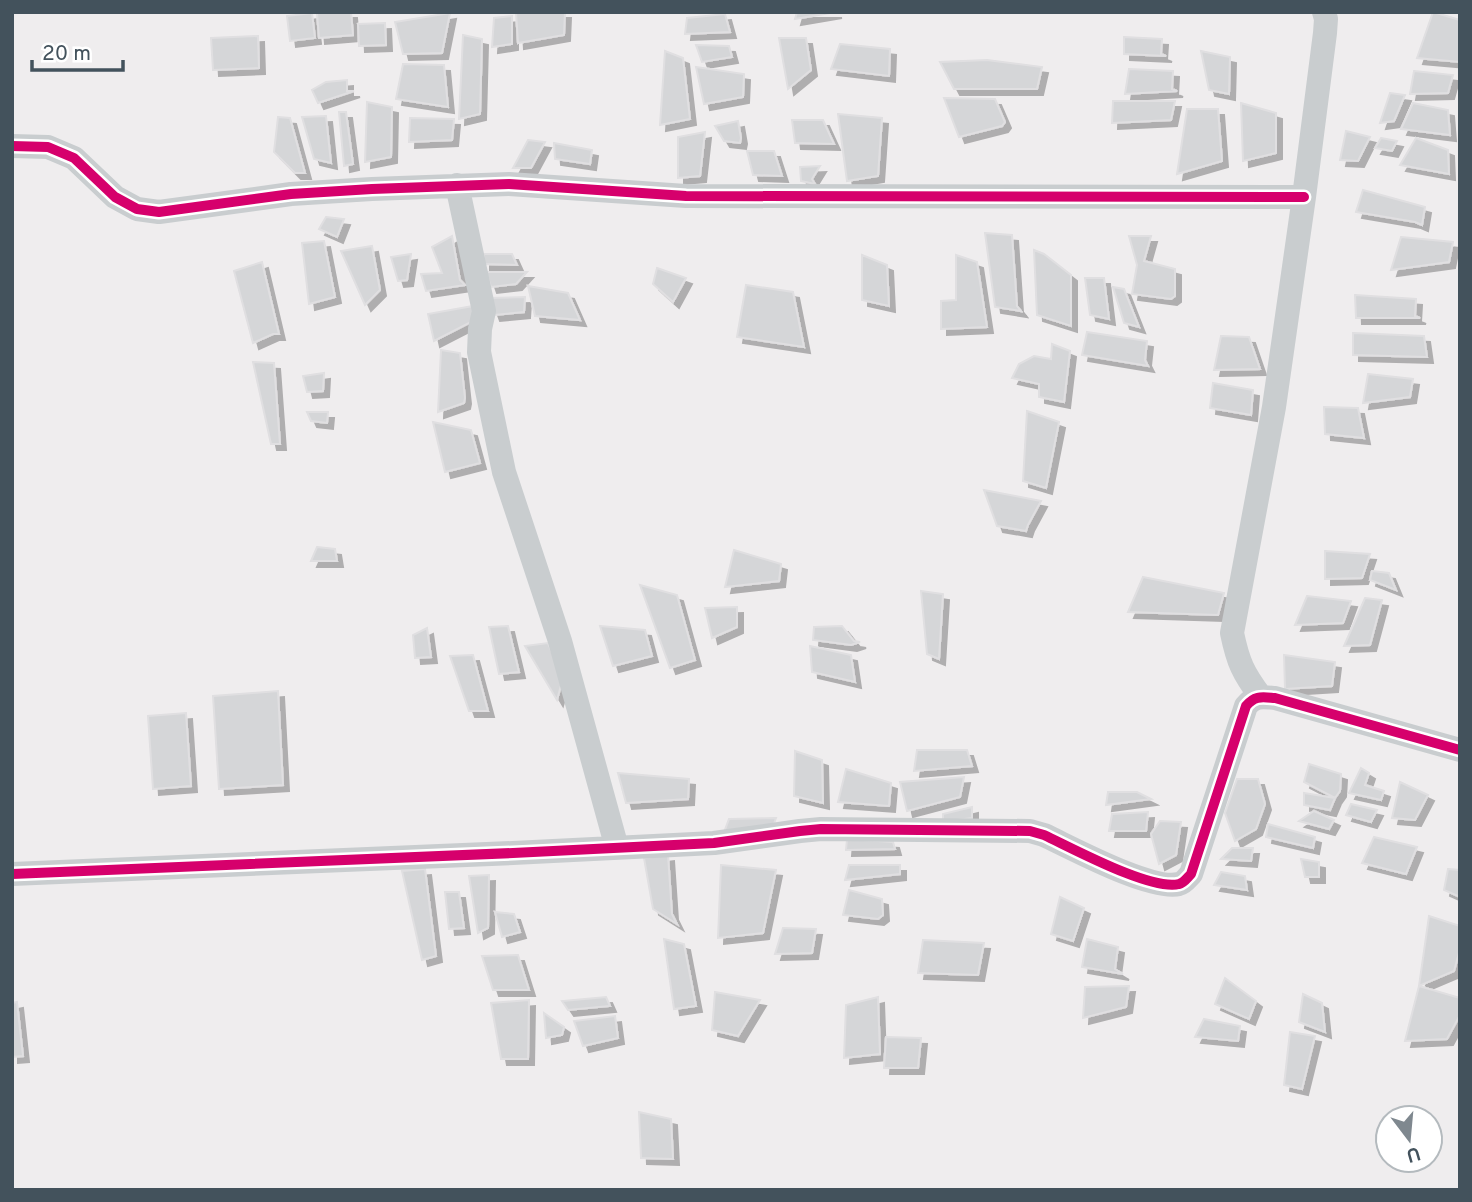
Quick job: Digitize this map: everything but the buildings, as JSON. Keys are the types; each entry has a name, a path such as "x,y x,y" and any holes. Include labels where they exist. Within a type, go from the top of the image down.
{"street":[{"path":"1261,697 1237,659 1232,633 1274,407 1325,33 1324,12"},
{"path":"12,146 48,147 74,158 116,197 137,209 159,212 291,194 457,184 509,184 686,196 1304,197"},
{"path":"457,184 484,310 479,352 504,472 560,642 617,848"},
{"path":"12,874 714,843 821,829 1030,831 1138,879 1172,885 1181,884 1191,874 1246,706 1251,700 1261,697 1275,698 1460,750"}],"cycle path":[{"path":"12,146 48,147 74,158 115,197 137,209 159,212 291,194 509,184 686,196 1304,197"},
{"path":"12,874 714,843 821,829 1030,831 1131,875 1150,881 1179,884 1191,874 1246,706 1256,698 1275,698 1460,750"}]}
